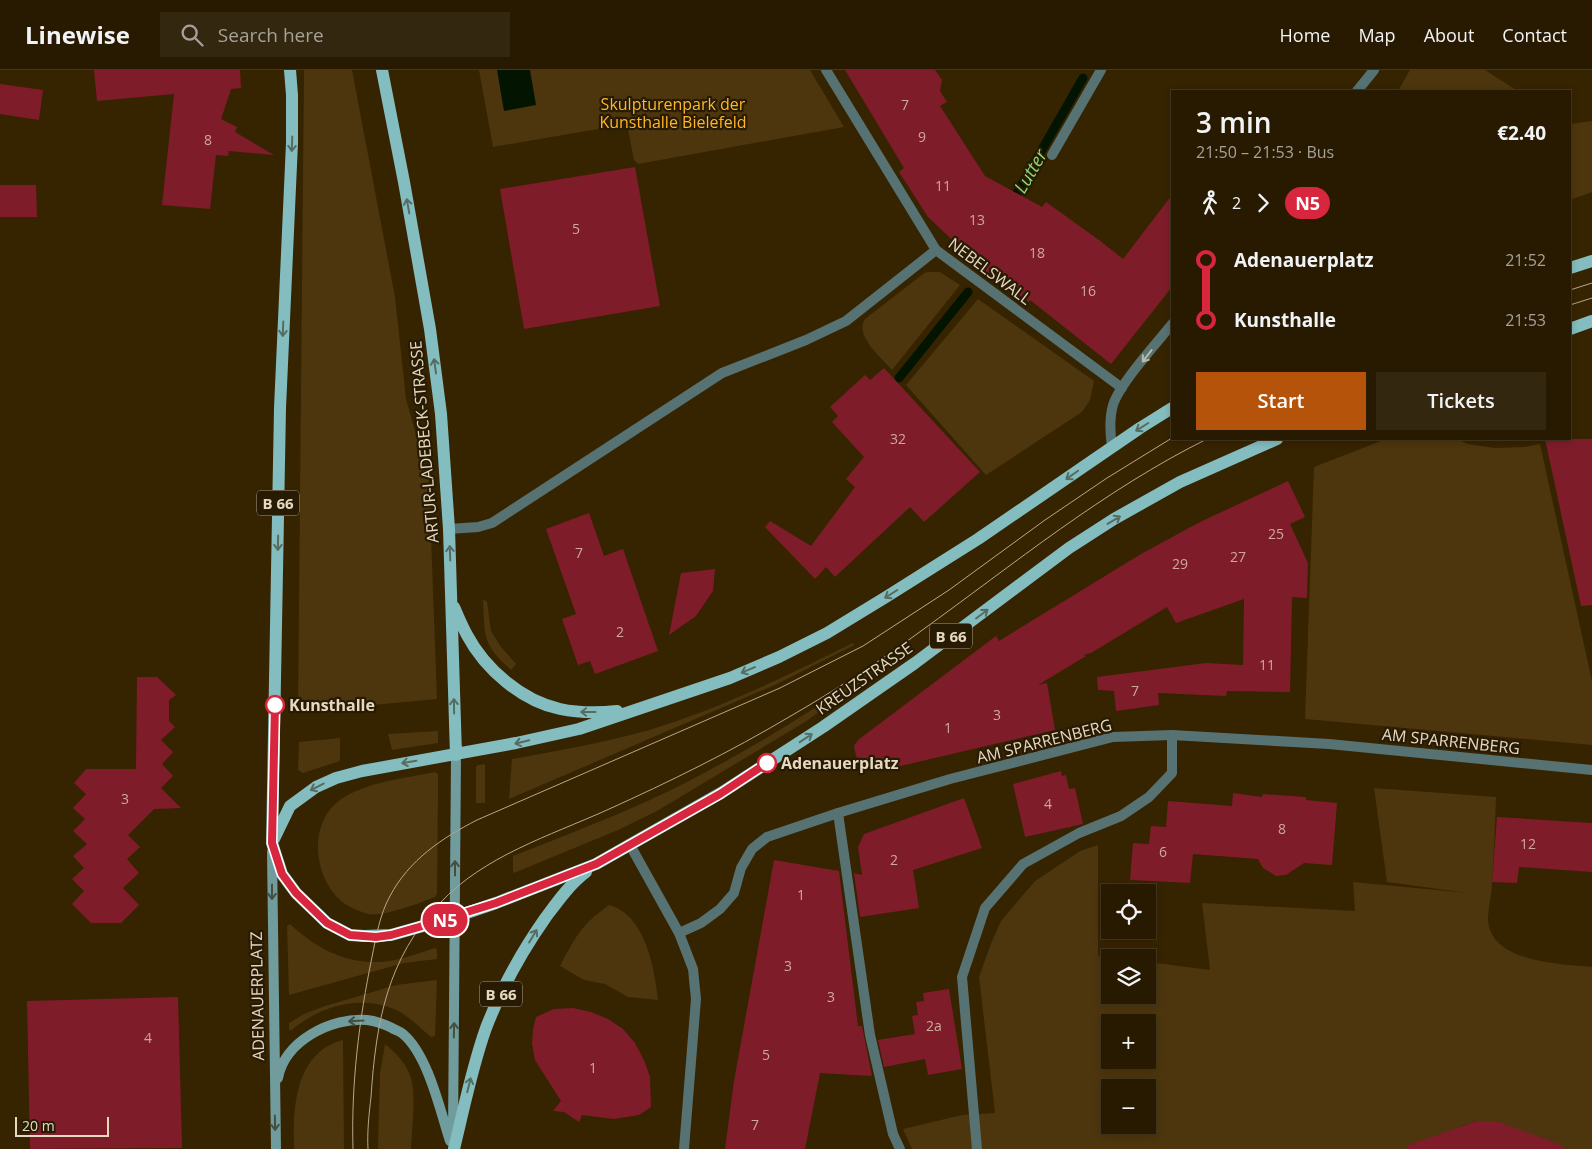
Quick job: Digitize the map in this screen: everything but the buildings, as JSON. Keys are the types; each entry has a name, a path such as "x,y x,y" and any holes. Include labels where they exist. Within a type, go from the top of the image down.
{"main road":[{"name":"ADENAUERPLATZ","path":"276,1149 272,843 280,408 292,143 290,70"},
{"name":"ARTUR-LADEBECK-STRASSE","path":"382,70 430,329 441,414 450,529 456,755"},
{"path":"1571,268 1592,260"},
{"path":"1571,329 1592,321"},
{"path":"453,1149 456,755 516,744 578,729 730,678 779,657 827,633 978,539 1171,409"},
{"name":"KREUZSTRASSE","path":"454,917 496,903 596,864 720,794 823,727 907,668 1069,548 1180,482 1275,440"},
{"path":"452,602 467,636 479,654 498,676 532,699 558,709 578,712 637,710"},
{"name":"ADENAUERPLATZ","path":"454,917 391,935 376,937 350,935 327,923 296,893 282,874 272,843 290,806 316,787 362,771 456,755"},
{"name":"B 66","path":"453,1149 478,1053 487,1026 509,977 539,927 566,890 582,874 596,864"},
{"path":"275,1097 280,1070 284,1062 300,1043 315,1032 340,1022 366,1020 380,1022 402,1033 418,1053 428,1072 453,1149"}],"street":[{"name":"NEBELSWALL","path":"826,70 936,250 1122,388"},
{"path":"1052,155 1102,70"},
{"path":"1358,90 1374,70"},
{"path":"450,529 478,528 492,523 722,373 814,337 846,320 936,250"},
{"path":"1112,447 1110,418 1114,403 1122,388 1171,325"},
{"path":"977,1149 962,977 985,908 1023,864 1078,833 1121,816 1149,797 1172,774 1172,736"},
{"name":"AM SPARRENBERG","path":"679,933 701,923 720,909 734,893 741,868 752,849 767,837 950,779 1113,737 1172,736 1371,747 1592,770"},
{"path":"838,813 870,1035 893,1134 900,1149"},
{"path":"630,845 679,933 693,969 696,999 684,1149"}],"green space":[{"path":"304,70 352,70 395,297 406,399 429,481 437,699 298,712"},
{"name":"Skulpturenpark der Kunsthalle Bielefeld","path":"479,70 810,70 844,127 638,164 634,160 627,124 493,147"},
{"path":"1410,70 1485,70 1514,90 1399,90"},
{"path":"1592,121 1592,192 1571,200 1571,124"},
{"path":"927,272 940,272 960,285 892,370 866,339 863,332 865,319"},
{"path":"978,299 1094,381 1090,400 1082,412 986,475 906,385"},
{"path":"1383,440 1458,440 1468,444 1495,448 1524,447 1540,444 1592,681 1592,745 1305,719 1314,467"},
{"path":"483,599 487,602 491,631 501,647 516,664 511,670 495,653 487,639"},
{"path":"853,643 854,645 777,684 509,799 512,759 613,739 673,723 751,692"},
{"path":"872,670 874,673 805,722 657,811 618,830 514,873 513,856 616,815 679,786 764,740"},
{"path":"438,731 438,743 392,750 388,734"},
{"path":"340,738 340,761 303,773 298,770 299,742"},
{"path":"485,764 485,803 476,803 476,767"},
{"path":"435,772 438,774 438,791 437,894 435,897 402,909 375,914 361,912 341,901 325,878 318,850 319,835 323,822 330,810 340,800 361,789"},
{"path":"1374,788 1496,797 1492,887 1488,920 1492,934 1501,945 1514,953 1530,959 1592,967 1592,1149 1534,1149 1496,1121 1477,1121 1459,1127 1438,1149 912,1149 903,1129 962,1115 995,1113 979,977 1001,921 1035,881 1080,851 1098,845 1098,956 1101,956 1101,1004 1156,1004 1156,963 1210,970 1202,903 1355,911 1353,882 1468,893 1387,882"},
{"path":"609,905 621,910 640,931 651,959 658,1000 628,997 605,984 584,980 560,966 585,925"},
{"path":"290,924 313,943 338,956 352,960 380,962 395,960 435,948 437,950 437,959 404,963 289,995 287,926"},
{"path":"437,980 435,1036 431,1037 409,1018 394,1009 367,1003 340,1005 327,1009 289,1030 289,1023 304,1014 325,1006 396,985"},
{"path":"343,1040 344,1149 294,1149 296,1100 306,1070 315,1057 327,1047"},
{"path":"385,1044 401,1059 411,1078 413,1123 411,1149 378,1149 380,1073"}],"shaded area":[{"path":"497,70 530,70 536,105 504,111"}],"waterway":[{"name":"Lutter","path":"1012,202 1083,78"},
{"name":"Lutter","path":"899,378 968,292"}],"tram line":[{"path":"1571,290 1592,283"},
{"path":"1571,305 1592,298"},
{"path":"353,1149 353,1101 357,1053 367,981 379,926 390,896 398,883 407,871 428,851 451,834 477,820 780,688 863,646 949,590 1045,520 1107,478 1171,439"},
{"path":"368,1149 368,1123 376,1043 381,1017 396,969 422,924 457,887 476,872 518,849 676,777 722,754 806,707 889,654 1096,504 1169,459 1205,440"}],"bus line":[{"name":"N5","path":"275,705 272,843 282,874 296,893 327,923 350,935 376,937 391,935 454,917 496,903 596,864 720,794 767,763"}],"place":[{"name":"Kunsthalle","path":"275,705"},
{"name":"Adenauerplatz","path":"767,763"}]}
